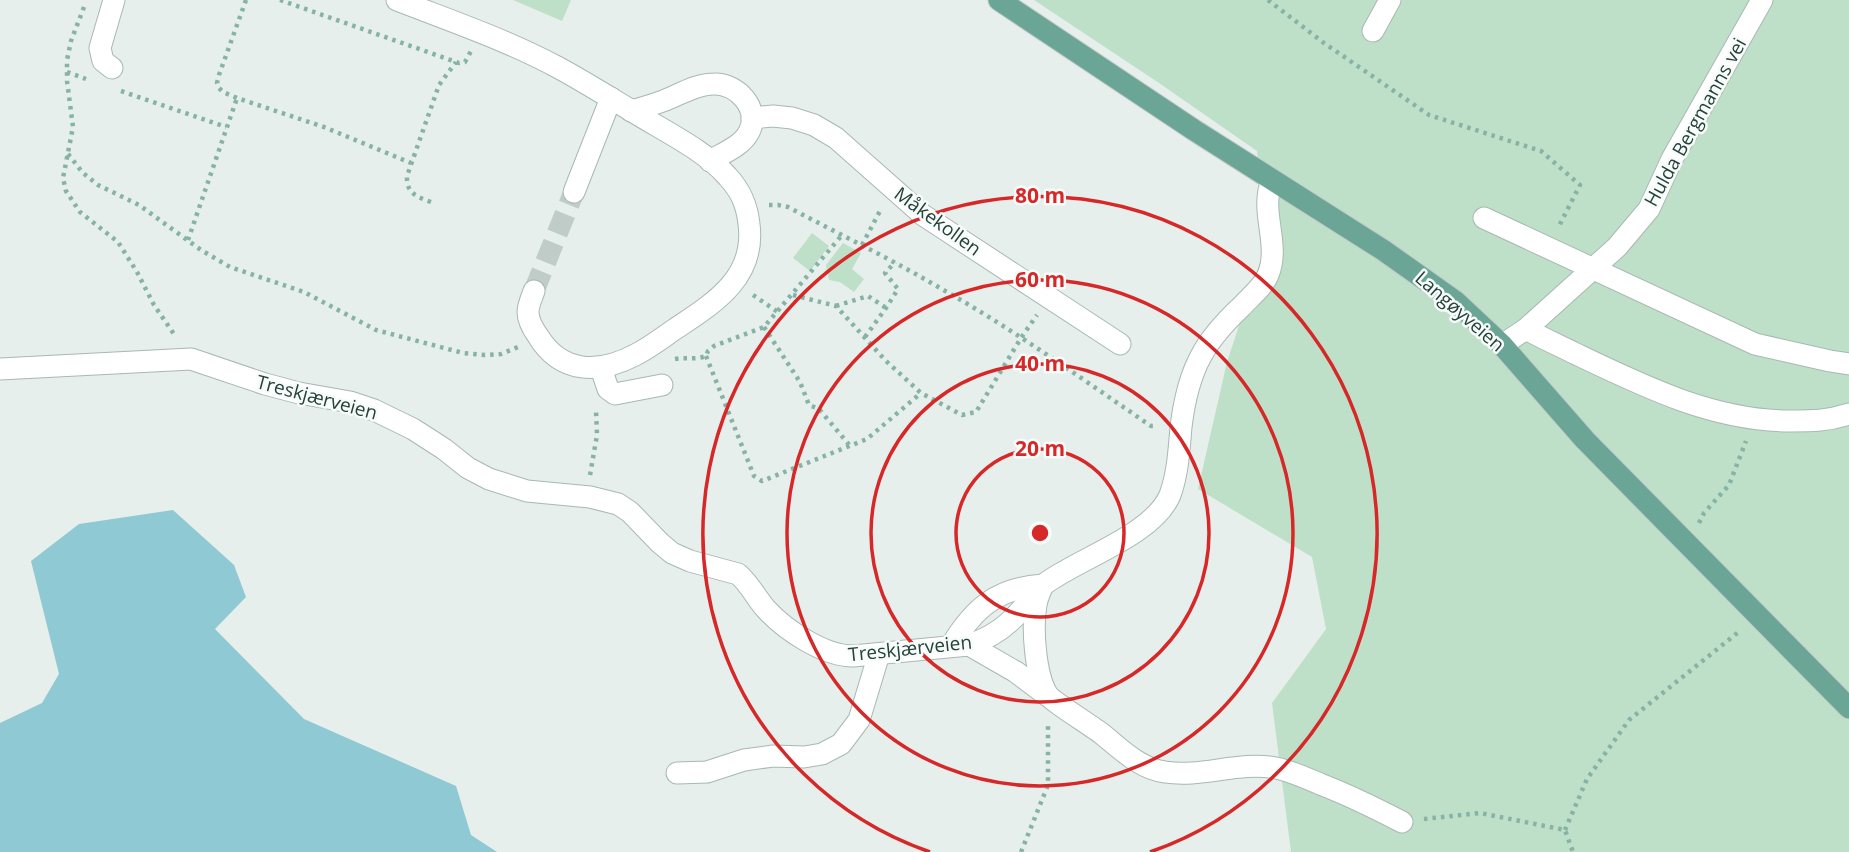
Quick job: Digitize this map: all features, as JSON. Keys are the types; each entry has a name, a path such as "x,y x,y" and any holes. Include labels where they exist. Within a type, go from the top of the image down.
{"main road":[{"name":"Langøyveien","path":"999,0 1418,274 1455,302 1502,345 1586,440 1849,708"}],"street":[{"path":"112,68 103,61 100,48 114,0"},
{"path":"397,0 481,32 558,68 611,98 710,161 726,174 739,190 747,208 750,248 745,265 735,281 699,313 619,363 601,368 579,367 554,357 532,327 528,312 534,291"},
{"path":"1373,31 1390,0"},
{"name":"Hulda Bergmanns vei","path":"1502,345 1526,329 1617,247 1649,209 1672,159 1762,0"},
{"path":"632,111 716,83 729,86 740,93 748,104 752,118 750,131 739,143 710,161"},
{"path":"574,192 611,98"},
{"name":"Måkekollen","path":"752,118 792,118 814,125 836,138 923,215 1120,344"},
{"name":"Treskjærveien","path":"0,369 191,359 265,384 351,402 413,429 468,468 489,479 527,491 590,496 618,504 630,512 672,553 690,561 738,574 773,617 808,642 826,651 841,656 960,646 987,639 1019,613 1043,585 1135,533 1162,510 1176,477 1181,427 1192,373 1215,332 1268,276 1272,262 1272,242 1267,199 1272,181"},
{"path":"1484,218 1755,344 1849,364"},
{"path":"1526,329 1616,374 1685,403 1715,411 1772,422 1816,422 1849,414"},
{"path":"601,368 608,389 615,394 662,384"},
{"path":"1043,585 1012,590 980,608 962,628 960,646 1016,673 1141,765 1155,771 1180,773 1241,767 1274,768 1291,772 1359,800 1402,822"},
{"path":"1043,585 1036,602 1035,627 1041,678 1048,696"},
{"path":"677,773 707,772 744,760 774,756 804,757 822,754 841,744 859,720 879,654"}],"path":[{"path":"87,0 71,41 67,60 73,127 63,178 66,191 80,212 118,242 154,305 191,359"},
{"path":"246,0 217,83 223,92 337,132 411,163"},
{"path":"281,0 462,63 468,58 481,32"},
{"path":"1268,0 1324,43 1429,115 1541,151 1580,185 1547,247"},
{"path":"431,202 417,197 408,188 407,176 439,86 456,62"},
{"path":"67,72 86,79"},
{"path":"120,91 226,128"},
{"path":"188,240 237,99"},
{"path":"68,154 83,173 98,185 139,205 230,267 304,292 376,330 463,353 501,354 522,346"},
{"path":"862,245 892,187"},
{"path":"747,208 778,205 789,208 895,262 1021,338 1152,426"},
{"path":"673,360 698,359 706,356 714,346 764,327 842,236"},
{"path":"865,337 898,289 885,274 895,262"},
{"path":"793,295 836,306 868,296 886,308"},
{"path":"836,306 921,393 962,415 976,412 1049,297"},
{"path":"764,327 800,382 809,405 819,410 851,447"},
{"path":"706,356 754,476 762,481 867,439 921,393"},
{"path":"590,496 590,471 597,435 596,407"},
{"path":"1689,546 1704,513 1730,485 1755,419"},
{"path":"1573,852 1566,830 1587,779 1629,720 1758,616"},
{"path":"1021,852 1048,785 1048,696"},
{"path":"1402,822 1480,813 1566,830"}],"green space":[{"path":"513,0 571,0 562,21"},
{"path":"1034,0 1849,0 1849,852 1291,852 1272,703 1326,629 1312,557 1198,489 1227,362 1265,247 1257,151"},
{"path":"812,233 829,246 810,271 793,258"},
{"path":"843,243 861,253 852,269 864,279 854,292 840,282 829,280 826,265"}],"water":[{"path":"173,510 234,565 246,597 215,629 304,719 456,786 471,835 497,852 0,852 0,723 42,703 59,674 31,561 79,524"}],"tunnel":[{"path":"534,291 574,192"}]}
